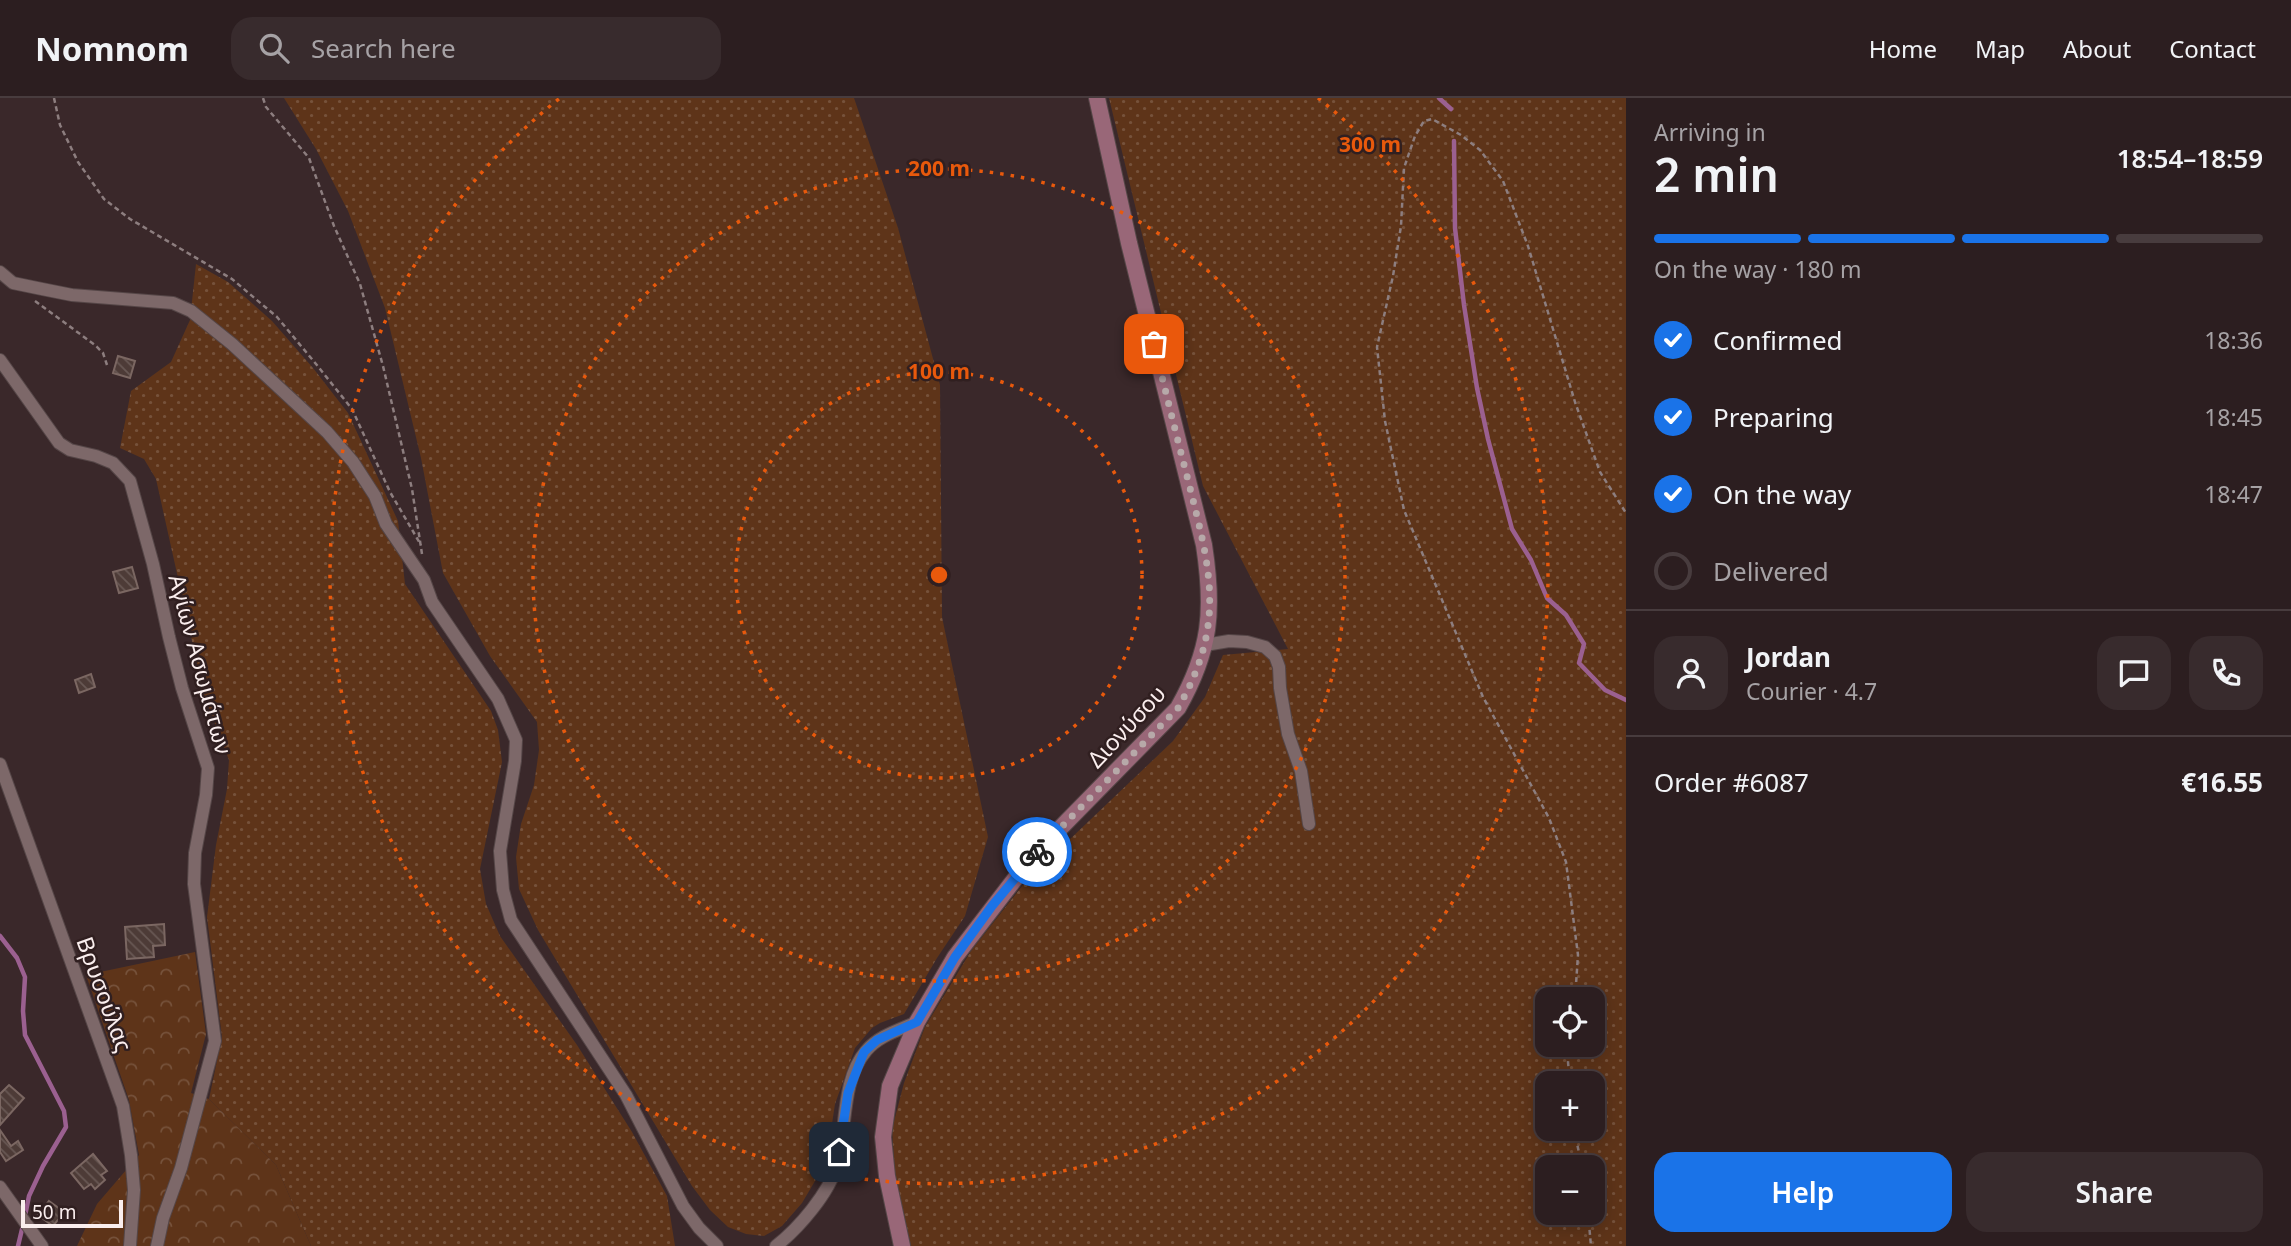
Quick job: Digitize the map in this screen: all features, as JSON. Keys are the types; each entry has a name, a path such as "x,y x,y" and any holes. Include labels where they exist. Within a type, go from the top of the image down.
{"main road":[{"name":"Διονύσου","path":"902,1246 887,1176 883,1137 890,1086 917,1022 955,957 1031,858 1178,708 1190,687 1205,645 1210,586 1204,545 1129,243 1097,98"}],"street":[{"path":"0,272 13,283 72,295 173,303 191,310 327,432 353,462 375,496 386,524 424,580 432,602 498,699 516,740 500,851 503,890 511,920 626,1095 683,1206 717,1246"},
{"name":"Αγίων Ασωμάτων","path":"0,360 60,443 70,450 113,463 131,481 182,688 208,768 206,795 195,853 194,884 215,1041 157,1246"},
{"path":"1205,645 1229,641 1247,642 1265,647 1275,656 1288,734 1301,771 1309,824"},
{"name":"Βρυσούλας","path":"0,764 123,1105 134,1191 130,1246"},
{"path":"776,1246 787,1238 814,1205 836,1167 843,1138 848,1093 864,1052 877,1040 917,1022"},
{"path":"0,1187 42,1246"}],"path":[{"path":"54,98 60,125 78,162 104,199 130,219 232,279 277,317 316,364 352,409 390,492 421,545"},
{"path":"263,98 266,107 309,158 334,226 360,284 383,366 412,489 424,580"},
{"path":"1576,987 1578,955 1566,862 1549,818 1483,696 1404,510 1385,421 1377,347 1401,226 1404,168 1423,121 1432,120 1461,135 1480,150 1503,181 1528,246 1575,402 1600,472 1626,513"},
{"path":"13,283 94,345 103,353 107,365"},
{"path":"1589,1225 1591,1246"}],"green space":[{"path":"284,98 854,98 898,228 940,385 942,617 988,837 965,916 904,1014 872,1028 855,1048 835,1104 828,1150 818,1176 802,1203 782,1226 764,1236 746,1234 728,1227 710,1210 692,1186 538,930 519,889 516,857 521,824 534,785 539,750 537,722 490,656 443,573 421,458 385,308 348,211 316,149"},
{"path":"1109,98 1626,98 1626,1246 911,1246 895,1173 892,1129 904,1083 925,1027 971,951 1026,881 1173,741 1205,697 1223,655 1288,649 1203,486"},
{"path":"196,264 228,282 272,321 348,413 398,521 405,584 491,711 498,730 502,762 480,869 486,904 500,936 577,1045 632,1132 667,1196 675,1246 311,1246 276,1165 209,1099 222,1037 207,917 229,760 204,695 156,479 144,459 120,448 131,391 171,362 190,320"},
{"path":"195,952 206,1034 191,1093 209,1099 276,1165 311,1246 77,1246 97,1204 139,1155 129,1100 86,975"}],"building":[{"path":"118,356 135,361 130,378 113,373"},
{"path":"132,567 138,588 119,593 113,572"},
{"path":"91,674 95,687 79,693 75,680"},
{"path":"164,924 165,945 153,946 154,957 127,959 125,927"},
{"path":"9,1085 24,1098 0,1125 0,1094"},
{"path":"0,1130 11,1146 18,1141 23,1150 6,1161 0,1152"},
{"path":"93,1154 107,1171 101,1175 105,1180 95,1189 91,1184 84,1189 71,1173"},
{"path":"49,1201 64,1212 53,1226 38,1215"}],"waterway":[{"path":"1439,98 1451,109"},
{"path":"1454,141 1455,228 1464,305 1477,388 1512,529 1531,560 1547,598 1566,615 1584,644 1579,663 1605,690 1626,700"},
{"path":"0,936 17,958 25,977 25,1035 64,1111 66,1127 29,1196 25,1216"},
{"path":"18,1246 23,1225"}],"way so far":[{"path":"1037,852 1178,708 1199,667 1205,645 1210,586 1204,545 1154,344"}],"route":[{"path":"839,1152 848,1093 864,1052 877,1040 917,1022 955,957 992,906 1037,852"}]}
